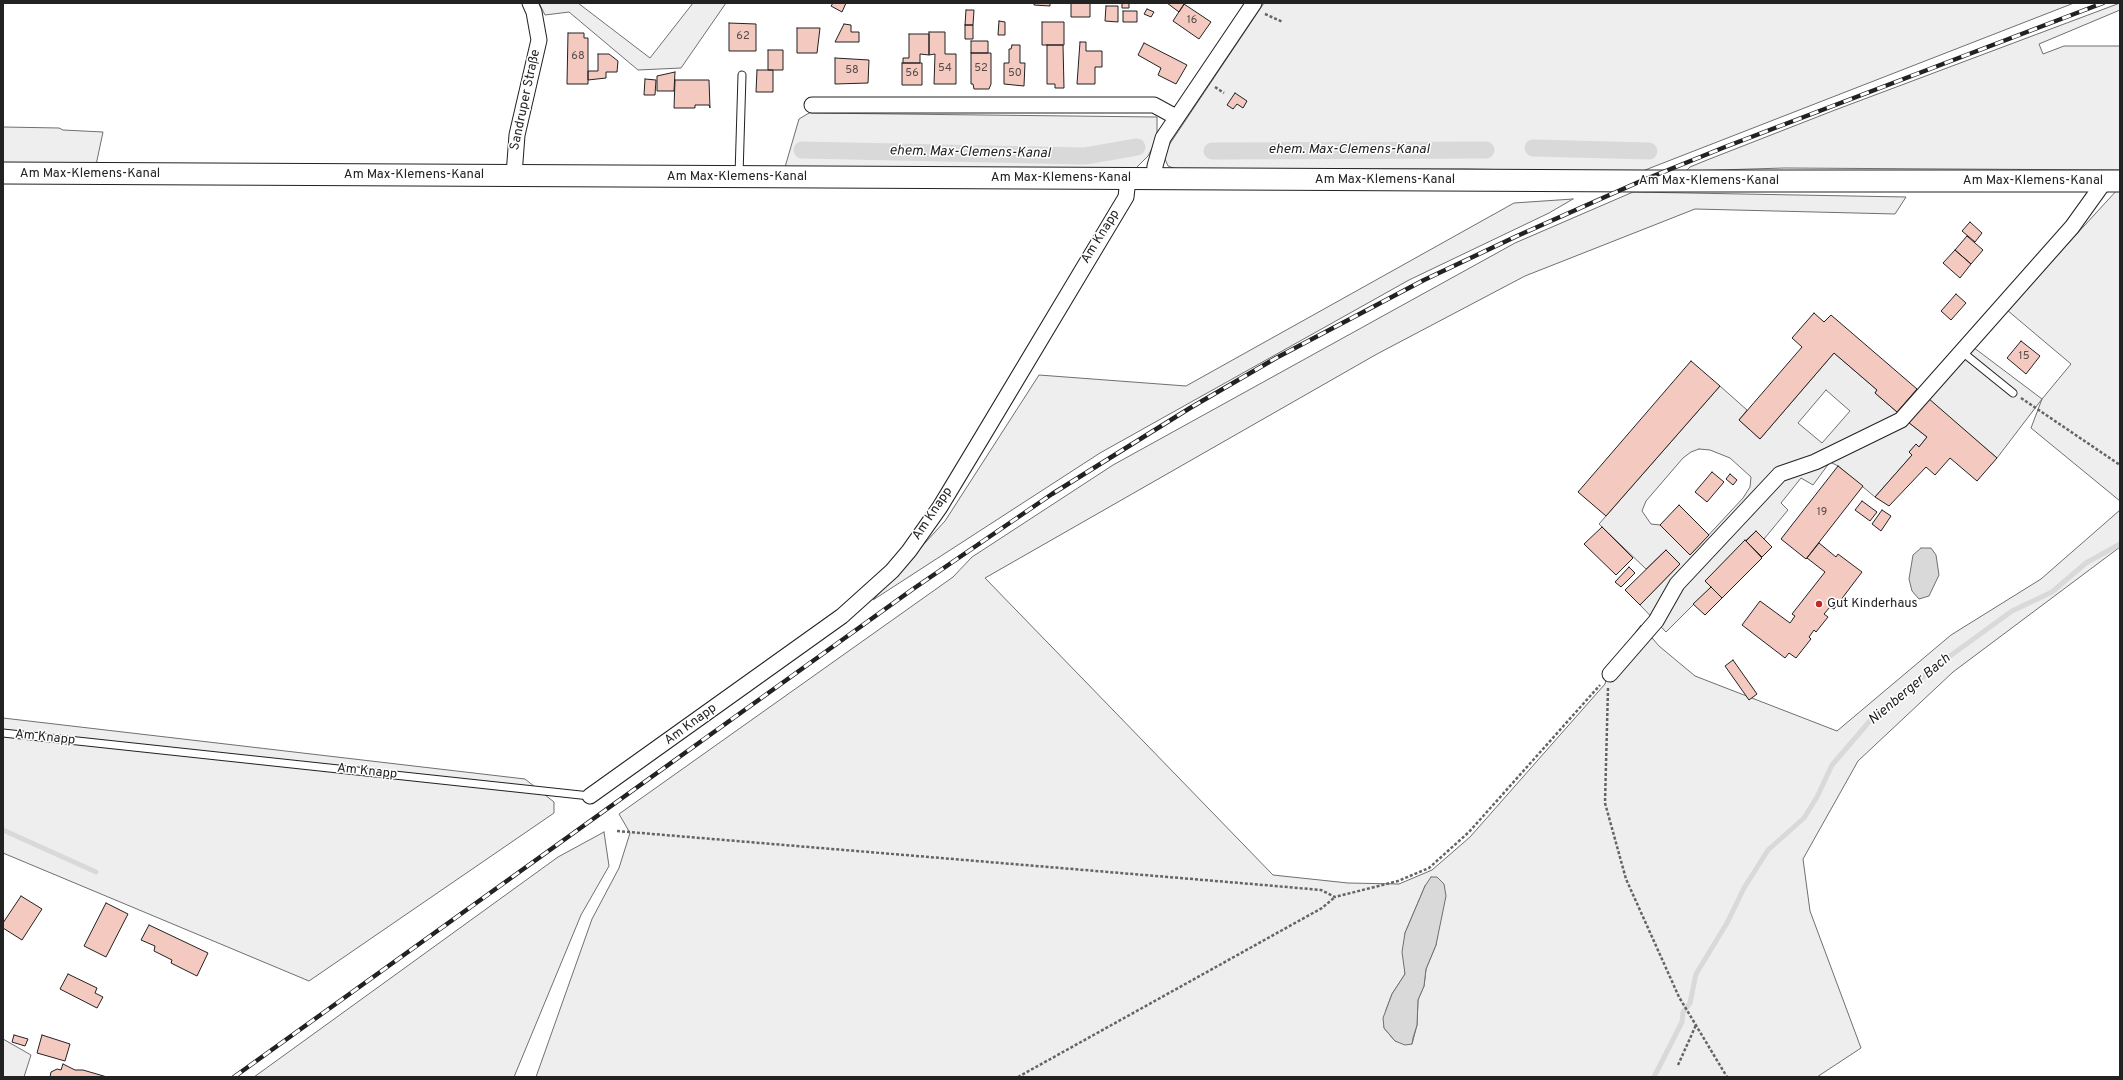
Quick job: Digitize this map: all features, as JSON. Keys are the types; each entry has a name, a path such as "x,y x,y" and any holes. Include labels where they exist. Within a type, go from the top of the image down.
{"main road":[{"name":"Am Max-Klemens-Kanal","path":"3,173 514,175 740,172 1128,179 2113,180"}],"street":[{"name":"Sandruper Straße","path":"514,175 517,135 539,40 534,12 530,3"},
{"path":"1154,179 1155,166 1164,138 1176,117 1254,3"},
{"path":"812,105 1154,105 1176,117"},
{"name":"Am Knapp","path":"590,796 842,616 892,570 909,551 940,507 1126,197 1128,179"},
{"path":"1610,674 1656,621 1677,584 1780,474 1815,462 1901,420 2113,180"}],"lane":[{"path":"740,172 742,75"},
{"path":"1961,351 2013,393"},
{"name":"Am Knapp","path":"3,734 590,796"}],"path":[{"path":"2013,393 2120,465"},
{"path":"1018,1077 1322,908 1335,897 1398,881 1429,868 1469,832 1610,674"},
{"path":"1610,674 1606,696 1605,803 1626,878 1679,997 1727,1077"},
{"path":"617,831 1271,885 1321,890 1335,897"},
{"path":"1678,1065 1696,1024"}],"shaded area":[{"path":"539,3 578,3 650,58 693,3 726,3 681,68 638,70 569,12 545,15"},
{"path":"1264,3 2074,3 1640,172 1466,169 1176,169 1168,166 1165,159 1167,148"},
{"path":"2120,3 2120,10 2039,44 2043,54 2064,46 2120,46 2120,170 1784,168 1686,171 1690,167 1707,160 1835,110"},
{"path":"809,113 1157,117 1157,139 1148,156 1135,169 785,167 799,119"},
{"path":"3,127 59,128 63,130 103,132 96,165 3,165"},
{"path":"2118,189 2120,189 2120,501 2031,428 2042,399 2071,364 2007,310"},
{"path":"1633,192 1906,197 1895,214 1695,209 1525,276 1377,354 985,578 1273,875 1348,883 1399,884 1432,870 1470,837 1605,684 1609,668 1641,625 1659,646 1695,676 1837,731 1951,635 2041,579 2120,510 2120,547 1953,672 1858,761 1803,859 1810,911 1861,1048 1817,1077 536,1077 592,919 619,868 630,833 619,814 953,577 972,557 1113,465 1515,243","holes":["1425,886 1439,922 1436,945 1426,969 1424,986 1418,1000 1417,1025 1412,1044 1395,1041 1384,1028 1386,1010 1392,994 1405,974 1405,933"]},
{"path":"1573,199 1549,213 1409,280 1100,453 873,600 945,521 1039,375 1186,386 1514,203"},
{"path":"1973,347 2042,399 1997,458 1928,399 1908,422 1927,437 1919,447 1916,445 1909,452 1912,455 1875,497 1838,466 1830,462 1813,485 1801,478 1781,503 1788,510 1764,539 1756,531 1745,541 1705,581 1711,587 1666,632 1640,605 1680,564 1666,550 1646,569 1599,524 1720,386 1747,410 1739,420 1760,439 1834,353 1877,390 1875,393 1897,412 1917,389 1928,398","holes":["1826,390 1850,411 1822,443 1798,423","1699,449 1710,450 1730,458 1751,477 1750,487 1743,498 1690,555 1660,525 1651,524 1642,511 1646,501 1683,458 1691,452"]},
{"path":"1921,548 1931,548 1936,555 1939,575 1929,596 1919,599 1912,591 1909,579 1913,555"},
{"path":"3,718 525,779 554,802 554,813 309,981 3,853"},
{"path":"604,832 609,866 581,915 514,1077 254,1077 558,857"},
{"path":"1431,877 1437,877 1444,884 1446,896 1436,945 1426,969 1424,986 1418,1000 1417,1025 1412,1044 1405,1045 1395,1041 1384,1028 1383,1018 1392,994 1405,974 1402,952 1405,933 1425,886"},
{"path":"3,1039 31,1055 24,1077 3,1077"}],"building":[{"path":"833,3 846,3 842,12 831,6"},
{"path":"1034,3 1050,3 1050,6 1034,5"},
{"path":"1071,3 1090,3 1090,17 1071,17"},
{"path":"1122,3 1129,3 1129,8 1122,8"},
{"path":"1167,3 1185,3 1179,12"},
{"path":"1184,4 1211,22 1199,39 1173,21"},
{"path":"1106,6 1118,6 1118,22 1105,21"},
{"path":"1147,9 1154,12 1151,17 1144,14"},
{"path":"966,10 974,10 973,25 965,25"},
{"path":"1123,11 1137,11 1137,22 1123,22"},
{"path":"999,21 1005,22 1005,35 998,35"},
{"path":"1042,22 1064,22 1064,45 1042,45"},
{"path":"729,23 756,24 756,51 729,51"},
{"path":"844,24 851,25 851,32 859,32 859,42 835,42"},
{"path":"965,25 973,25 973,39 965,39"},
{"path":"797,28 820,28 817,53 797,53"},
{"path":"929,32 945,32 945,54 956,54 956,84 934,84 935,54 929,55"},
{"path":"568,33 584,33 584,38 588,38 588,84 567,84"},
{"path":"909,34 929,34 929,55 920,54 920,63 903,63 903,58 909,58"},
{"path":"971,41 988,41 988,53 971,53"},
{"path":"1080,42 1086,42 1086,51 1102,51 1102,67 1095,67 1095,84 1077,84"},
{"path":"1144,43 1187,65 1176,84 1158,75 1161,68 1138,55"},
{"path":"1012,45 1020,45 1020,63 1025,63 1024,86 1004,84 1004,63 1009,63 1009,49 1011,49"},
{"path":"1047,45 1063,45 1064,88 1055,88 1055,84 1047,84"},
{"path":"768,50 783,50 783,70 768,70"},
{"path":"971,53 991,53 991,84 989,89 974,89 973,84 971,84"},
{"path":"598,54 609,54 618,61 617,72 606,72 606,78 588,80 588,71 598,71"},
{"path":"835,58 869,60 868,83 835,84"},
{"path":"902,63 922,63 922,85 902,85"},
{"path":"757,70 773,70 773,92 756,92"},
{"path":"675,72 674,91 657,91 657,76"},
{"path":"645,79 656,80 655,95 644,95"},
{"path":"675,80 709,80 710,108 709,105 695,105 695,108 674,108"},
{"path":"1235,93 1247,101 1243,108 1237,104 1233,109 1227,105"},
{"path":"1970,222 1982,233 1975,242 1962,231"},
{"path":"1967,236 1983,250 1971,264 1955,250"},
{"path":"1955,250 1971,264 1960,278 1943,263"},
{"path":"1956,294 1966,303 1951,320 1941,311"},
{"path":"1814,313 1824,322 1831,315 1917,389 1897,412 1875,393 1877,390 1834,353 1760,439 1739,420 1802,347 1792,338"},
{"path":"2021,341 2040,356 2026,374 2007,358"},
{"path":"1691,361 1720,386 1606,516 1578,492"},
{"path":"1928,398 1997,458 1977,481 1950,458 1935,475 1926,467 1889,506 1875,497 1912,455 1909,452 1916,444 1919,447 1927,437 1908,422"},
{"path":"1838,466 1863,486 1806,559 1781,539"},
{"path":"1712,472 1724,482 1707,502 1695,492"},
{"path":"1730,474 1737,480 1733,485 1726,479"},
{"path":"1862,501 1877,512 1870,521 1855,510"},
{"path":"1679,505 1709,535 1690,555 1660,525"},
{"path":"1882,510 1891,516 1881,531 1872,524"},
{"path":"1602,527 1633,558 1616,575 1584,544"},
{"path":"1756,531 1772,547 1762,557 1746,541"},
{"path":"1745,540 1762,558 1722,598 1705,581"},
{"name":"Gut Kinderhaus","path":"1819,543 1836,557 1838,554 1862,572 1834,609 1830,607 1824,614 1828,617 1816,632 1814,630 1809,637 1811,639 1796,658 1789,653 1785,658 1742,625 1760,601 1790,623 1795,616 1792,614 1825,572 1807,558"},
{"path":"1666,550 1680,564 1640,605 1625,590"},
{"path":"1629,567 1635,573 1621,587 1615,582"},
{"path":"1711,587 1722,598 1705,615 1693,604"},
{"path":"1733,660 1757,694 1749,700 1725,666"},
{"path":"21,896 42,909 22,940 3,928 3,923"},
{"path":"106,903 128,914 106,957 84,946"},
{"path":"149,925 208,953 197,976 171,963 172,960 154,951 155,946 141,940"},
{"path":"68,974 97,988 95,993 103,997 97,1008 60,989"},
{"path":"14,1035 28,1039 25,1046 12,1042"},
{"path":"42,1035 70,1044 65,1061 37,1053"},
{"path":"63,1064 75,1070 83,1070 107,1077 50,1077 51,1072 57,1069 61,1070"}],"waterway":[{"name":"ehem. Max-Clemens-Kanal","path":"802,150 1085,156 1137,147"},
{"name":"ehem. Max-Clemens-Kanal","path":"1533,148 1649,151"},
{"name":"ehem. Max-Clemens-Kanal","path":"1212,151 1486,150"},
{"name":"Nienberger Bach","path":"1654,1077 1682,1022 1683,1012 1690,1003 1696,974 1727,923 1744,888 1768,850 1804,818 1817,797 1832,765 1875,715 1939,664 2012,611 2052,592 2086,563 2120,544"},
{"path":"3,830 96,872"}],"railway":[{"path":"234,1077 913,589 1052,494 1190,408 1276,358 1424,280 1517,236 1641,181 1725,147 2103,3"}],"place":[{"name":"Gut Kinderhaus","path":"1819,604"}]}
